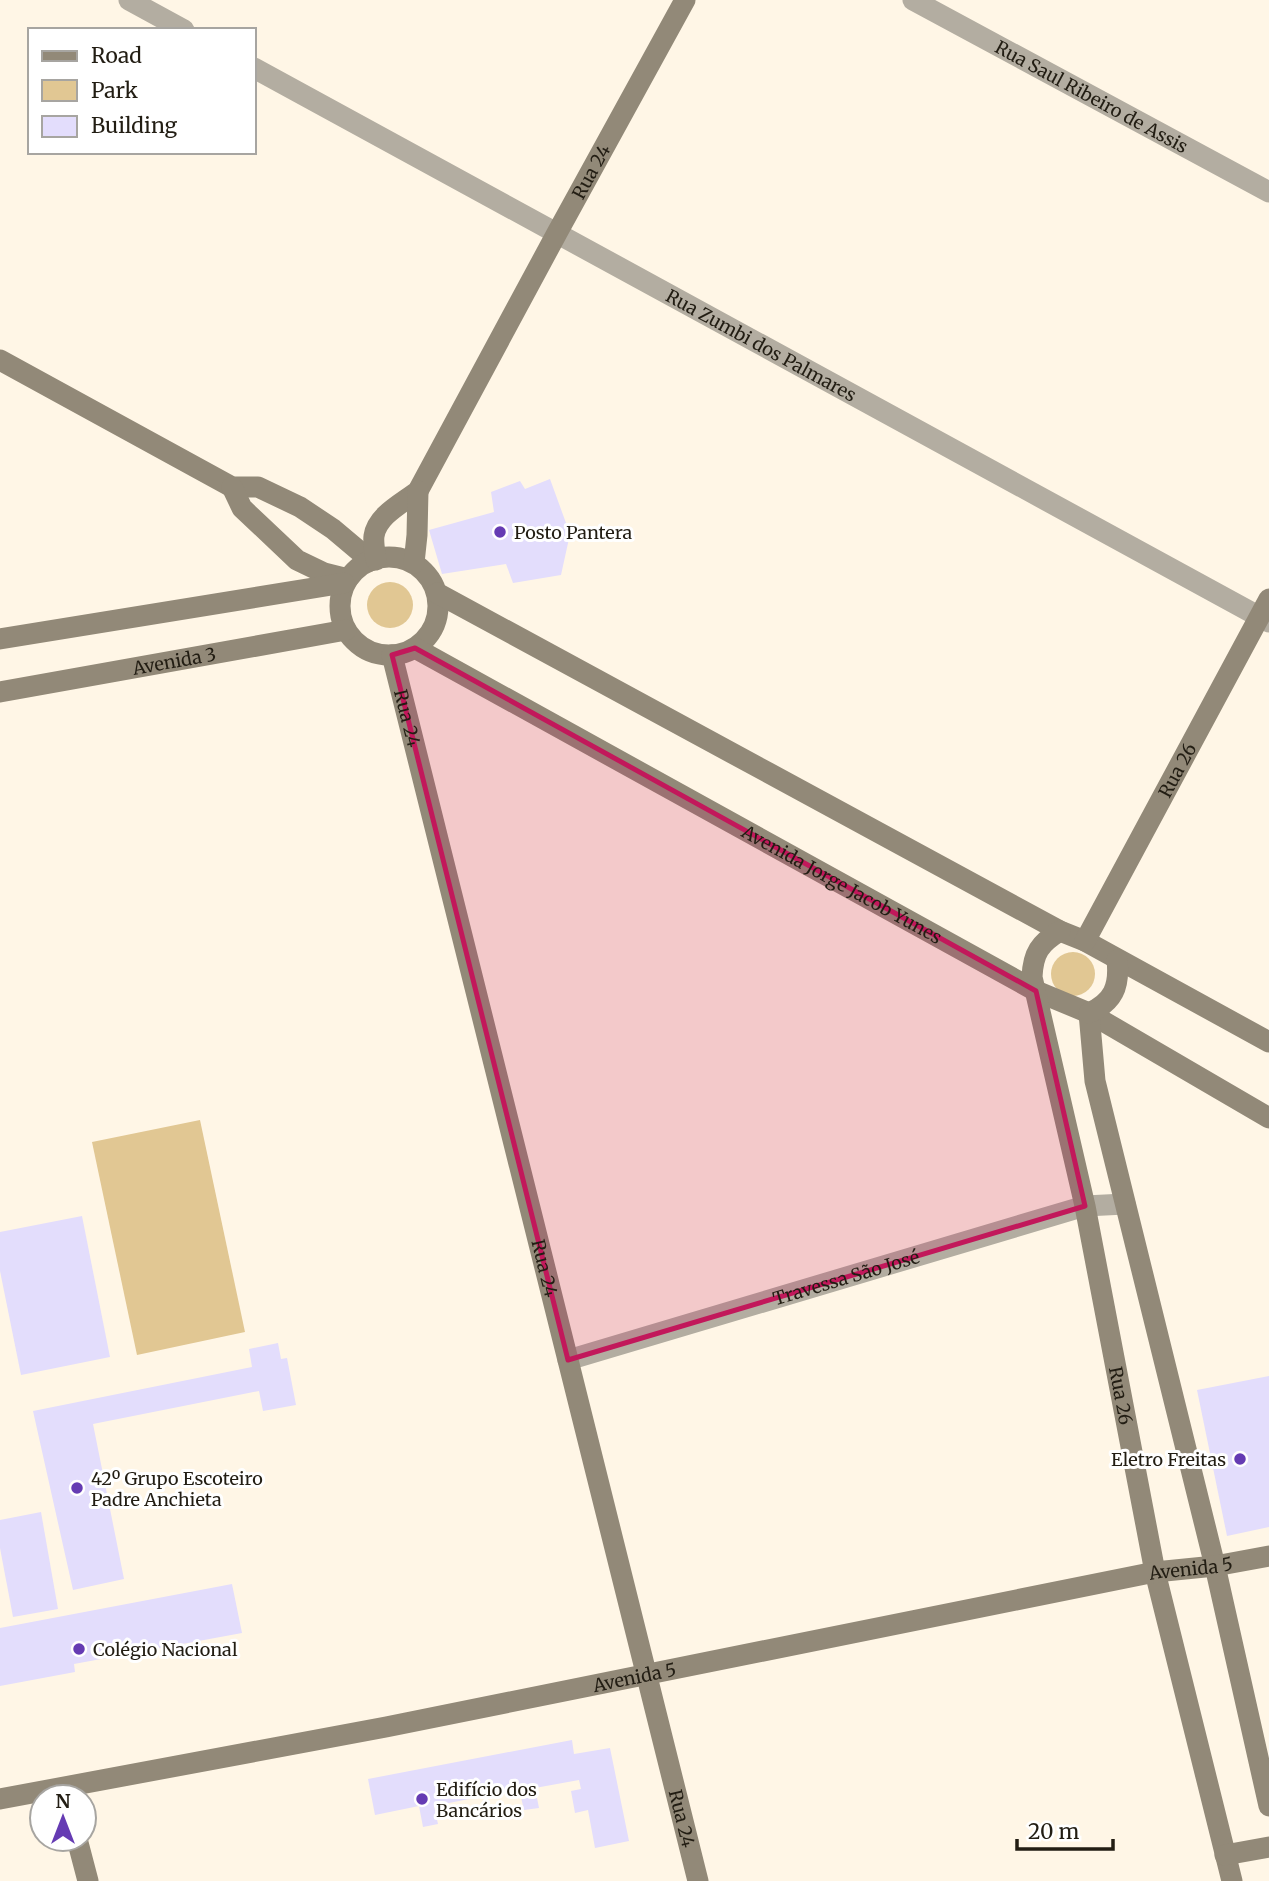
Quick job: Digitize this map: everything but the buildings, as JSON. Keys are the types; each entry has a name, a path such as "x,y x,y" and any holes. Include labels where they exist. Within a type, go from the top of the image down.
{"street":[{"path":"129,0 180,28"},
{"name":"Rua 24","path":"373,560 377,526 383,517 418,491 685,0"},
{"name":"Rua Saul Ribeiro de Assis","path":"913,0 1269,192"},
{"name":"Rua Zumbi dos Palmares","path":"256,69 1266,613"},
{"path":"0,360 232,486 258,487 300,507 373,560"},
{"path":"232,486 242,508 297,560 346,581"},
{"name":"Rua 24","path":"414,563 418,491"},
{"path":"400,558 414,563 424,571 437,593 439,606 433,630 415,648 404,653 378,654 365,649 354,641 341,618 340,604 346,581 362,565 373,560 400,558"},
{"path":"0,639 346,581"},
{"path":"437,593 1269,1042"},
{"name":"Rua 26","path":"1085,941 1266,613"},
{"name":"Avenida 3","path":"0,692 346,630"},
{"name":"Avenida Jorge Jacob Yunes","path":"415,648 1036,991 1088,1013 1269,1118"},
{"name":"Rua 24","path":"391,655 698,1881"},
{"path":"1036,991 1032,977 1033,962 1038,949 1048,938 1060,931"},
{"path":"1117,960 1119,973 1110,998 1101,1007 1088,1013 1095,1080 1215,1566 1269,1806"},
{"name":"Rua 26","path":"1036,991 1084,1206 1155,1572 1232,1881"},
{"name":"Travessa São José","path":"568,1360 1084,1206 1125,1204"},
{"name":"Avenida 5","path":"98,1785 1155,1572 1215,1566 1269,1556"},
{"name":"Avenida 5","path":"0,1798 28,1795"},
{"path":"1225,1855 1269,1847"},
{"path":"81,1853 88,1881"}],"highlighted area":[{"path":"415,648 1036,991 1085,1206 568,1360 392,655"}],"green space":[{"path":"390,582 406,589 413,605 406,621 390,628 374,621 367,605 374,589"},
{"path":"1073,952 1082,953 1089,958 1094,965 1094,983 1089,990 1082,995 1073,996 1064,995 1057,990 1052,983 1051,974 1052,965 1057,958 1064,953"},
{"path":"200,1120 245,1332 137,1355 92,1142"}],"place":[{"name":"Posto Pantera","path":"500,532"},
{"name":"Eletro Freitas","path":"1240,1459"},
{"name":"42º Grupo Escoteiro Padre Anchieta","path":"77,1488"},
{"name":"Colégio Nacional","path":"79,1649"},
{"name":"Edifício dos Bancários","path":"422,1799"}]}
